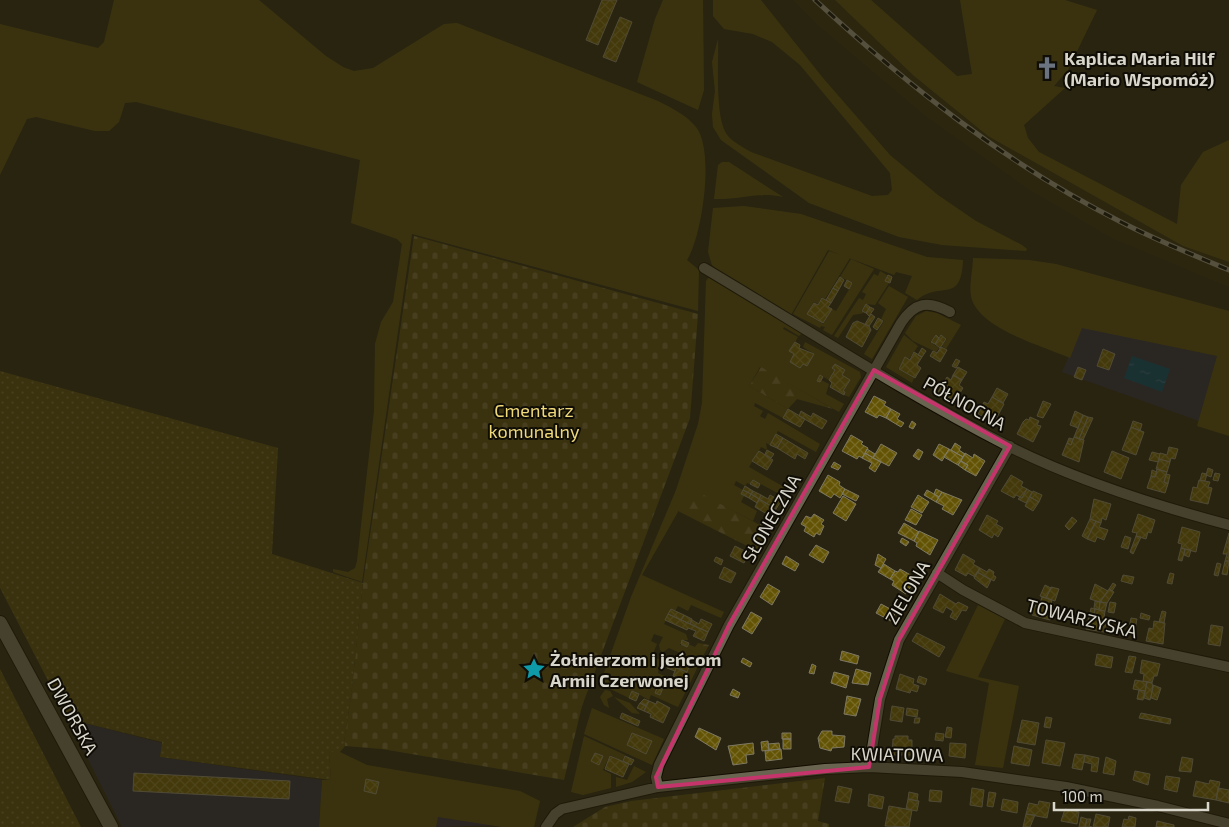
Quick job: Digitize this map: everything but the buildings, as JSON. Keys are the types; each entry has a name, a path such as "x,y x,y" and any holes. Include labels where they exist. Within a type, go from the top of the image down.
{"street":[{"name":"PÓŁNOCNA","path":"704,268 874,370 1010,446 1121,492 1229,525"},
{"name":"SŁONECZNA","path":"658,787 656,777 659,765 722,639 908,312 924,304 932,304 950,312"},
{"name":"ZIELONA","path":"870,767 880,699 888,667 899,640 1010,446"},
{"name":"TOWARZYSKA","path":"937,573 963,590 1025,622 1229,667"},
{"name":"DWORSKA","path":"0,623 111,827"},
{"name":"KWIATOWA","path":"546,827 555,814 562,809 658,787 825,769 870,767 962,772 1066,787 1158,806 1229,824"}],"highlighted area":[{"path":"874,370 1010,446 899,640 880,699 869,767 658,787 656,777 729,625"}],"shaded area":[{"path":"793,0 835,0 914,76 988,136 1183,246 1229,262 1229,287 1112,238 1027,188 927,117 819,26"},
{"path":"1082,327 1217,356 1199,421 1062,372"},
{"path":"68,719 162,743 160,757 322,780 319,827 122,827"},
{"path":"438,817 503,825 436,827"}],"green space":[{"path":"114,0 259,0 326,56 343,67 354,71 373,68 444,24 457,23 668,106 683,115 696,127 702,139 705,155 704,194 701,214 687,260 699,270 698,311 412,234 362,582 333,572 333,569 348,572 355,568 357,561 374,411 375,344 381,322 393,302 402,244 397,239 351,223 360,160 136,102 125,103 119,122 109,131 95,131 36,117 27,119 0,175 0,24 98,48 104,42"},
{"path":"663,0 703,0 704,90 698,110 637,82 655,19"},
{"path":"713,0 761,0 823,78 890,155 938,195 976,221 1022,245 1027,249 1026,251 942,245 899,237 809,203 721,140 713,127 712,114 715,91 712,62 718,39 719,104 724,128 730,138 751,152 872,196 888,195 892,190 890,173 800,65 772,42 753,34 724,29 713,16"},
{"path":"835,0 871,0 957,76 972,74 960,0 1065,0 1097,10 1068,70 1054,86 1065,88 1024,125 1028,138 1039,152 1177,224 1181,185 1203,152 1229,140 1229,262 1183,246 988,136 914,76"},
{"path":"722,162 729,162 783,197 757,195 714,199 718,165"},
{"path":"744,206 801,214 927,257 963,260 961,274 954,287 926,294 917,300 905,293 912,276 896,272 894,275 828,250 791,315 718,271 712,265 708,252 713,208"},
{"name":"Cmentarz komunalny","path":"414,236 698,314 690,418 582,706 564,780 382,749 345,746 363,583"},
{"path":"829,251 850,258 825,299 822,297 818,304 814,302 807,314 823,324 832,309 836,311 853,283 840,277 851,259 874,269 832,335 823,330 825,327 821,326 820,328 793,314"},
{"path":"973,258 1029,260 1056,264 1229,311 1229,436 1197,426 1217,356 1082,328 1070,358 1015,336 988,320 978,311 972,300"},
{"path":"880,271 887,275 885,281 889,283 875,305 866,304 861,311 864,313 853,315 838,338 834,336 859,298 863,300 866,294 862,292 874,274 878,276"},
{"path":"709,277 802,333 799,336 784,327 783,329 798,337 790,351 807,366 814,354 803,347 805,342 860,372 861,377 849,397 844,395 843,391 850,380 842,375 845,370 835,364 832,368 835,370 829,380 820,375 817,381 820,382 821,380 829,384 826,394 844,404 839,412 760,367 749,386 788,409 783,418 755,403 754,406 763,411 760,416 765,419 768,413 820,444 816,452 778,431 770,445 766,443 767,450 761,447 749,467 793,492 789,499 753,480 745,486 736,481 734,485 743,490 741,494 744,496 741,502 757,511 753,521 691,489 642,575 724,612 721,618 691,605 688,611 678,606 675,611 671,609 664,624 686,634 688,640 682,640 680,645 703,656 700,662 669,648 663,652 660,650 659,645 663,637 654,634 651,641 657,644 652,656 660,660 658,673 688,687 678,707 651,695 649,700 633,691 629,698 600,684 631,597 676,490 698,424 702,403 706,281"},
{"path":"889,286 908,297 872,359 864,354 884,321 881,319 886,309 878,303"},
{"path":"926,311 937,313 961,325 946,349 942,346 947,339 941,335 939,337 936,335 930,342 939,348 936,352 913,341 905,333 916,316"},
{"path":"904,335 918,346 909,359 905,357 898,369 914,378 912,383 886,367"},
{"path":"761,367 833,409 797,399 788,409 749,386"},
{"path":"0,371 278,448 272,554 363,583 345,746 340,752 329,752 331,780 160,757 162,742 68,719 0,588"},
{"path":"691,488 771,531 766,540 762,538 759,541 764,544 759,552 678,511"},
{"path":"978,605 1005,619 978,677 1019,686 1003,768 975,765 989,683 946,671"},
{"path":"698,643 709,645 703,656 680,645 687,646 688,644 695,647"},
{"path":"691,662 698,666 690,683 683,680"},
{"path":"0,669 81,827 0,827"},
{"path":"605,690 610,691 613,696 607,699 609,708 604,705 600,697"},
{"path":"614,697 630,703 640,714 632,713"},
{"path":"592,708 664,739 652,765 584,734"},
{"path":"584,736 625,755 622,761 610,755 603,770 611,774 611,788 583,795 571,792"},
{"path":"329,752 340,752 367,765 520,791 540,801 534,827 502,827 438,817 436,827 319,827 322,780 331,780"},
{"path":"634,766 646,772 632,782 616,787 616,777 627,780"},
{"path":"825,778 818,821 829,824 829,827 573,827 605,807 631,801"}],"water":[{"path":"1132,356 1170,369 1162,392 1124,378"}],"railway":[{"path":"815,0 923,93 999,149 1079,200 1134,229 1229,270"}],"place":[{"name":"Kaplica Maria Hilf (Mario Wspomóż)","path":"1047,68"},
{"name":"Żołnierzom i jeńcom Armii Czerwonej","path":"534,669"}]}
